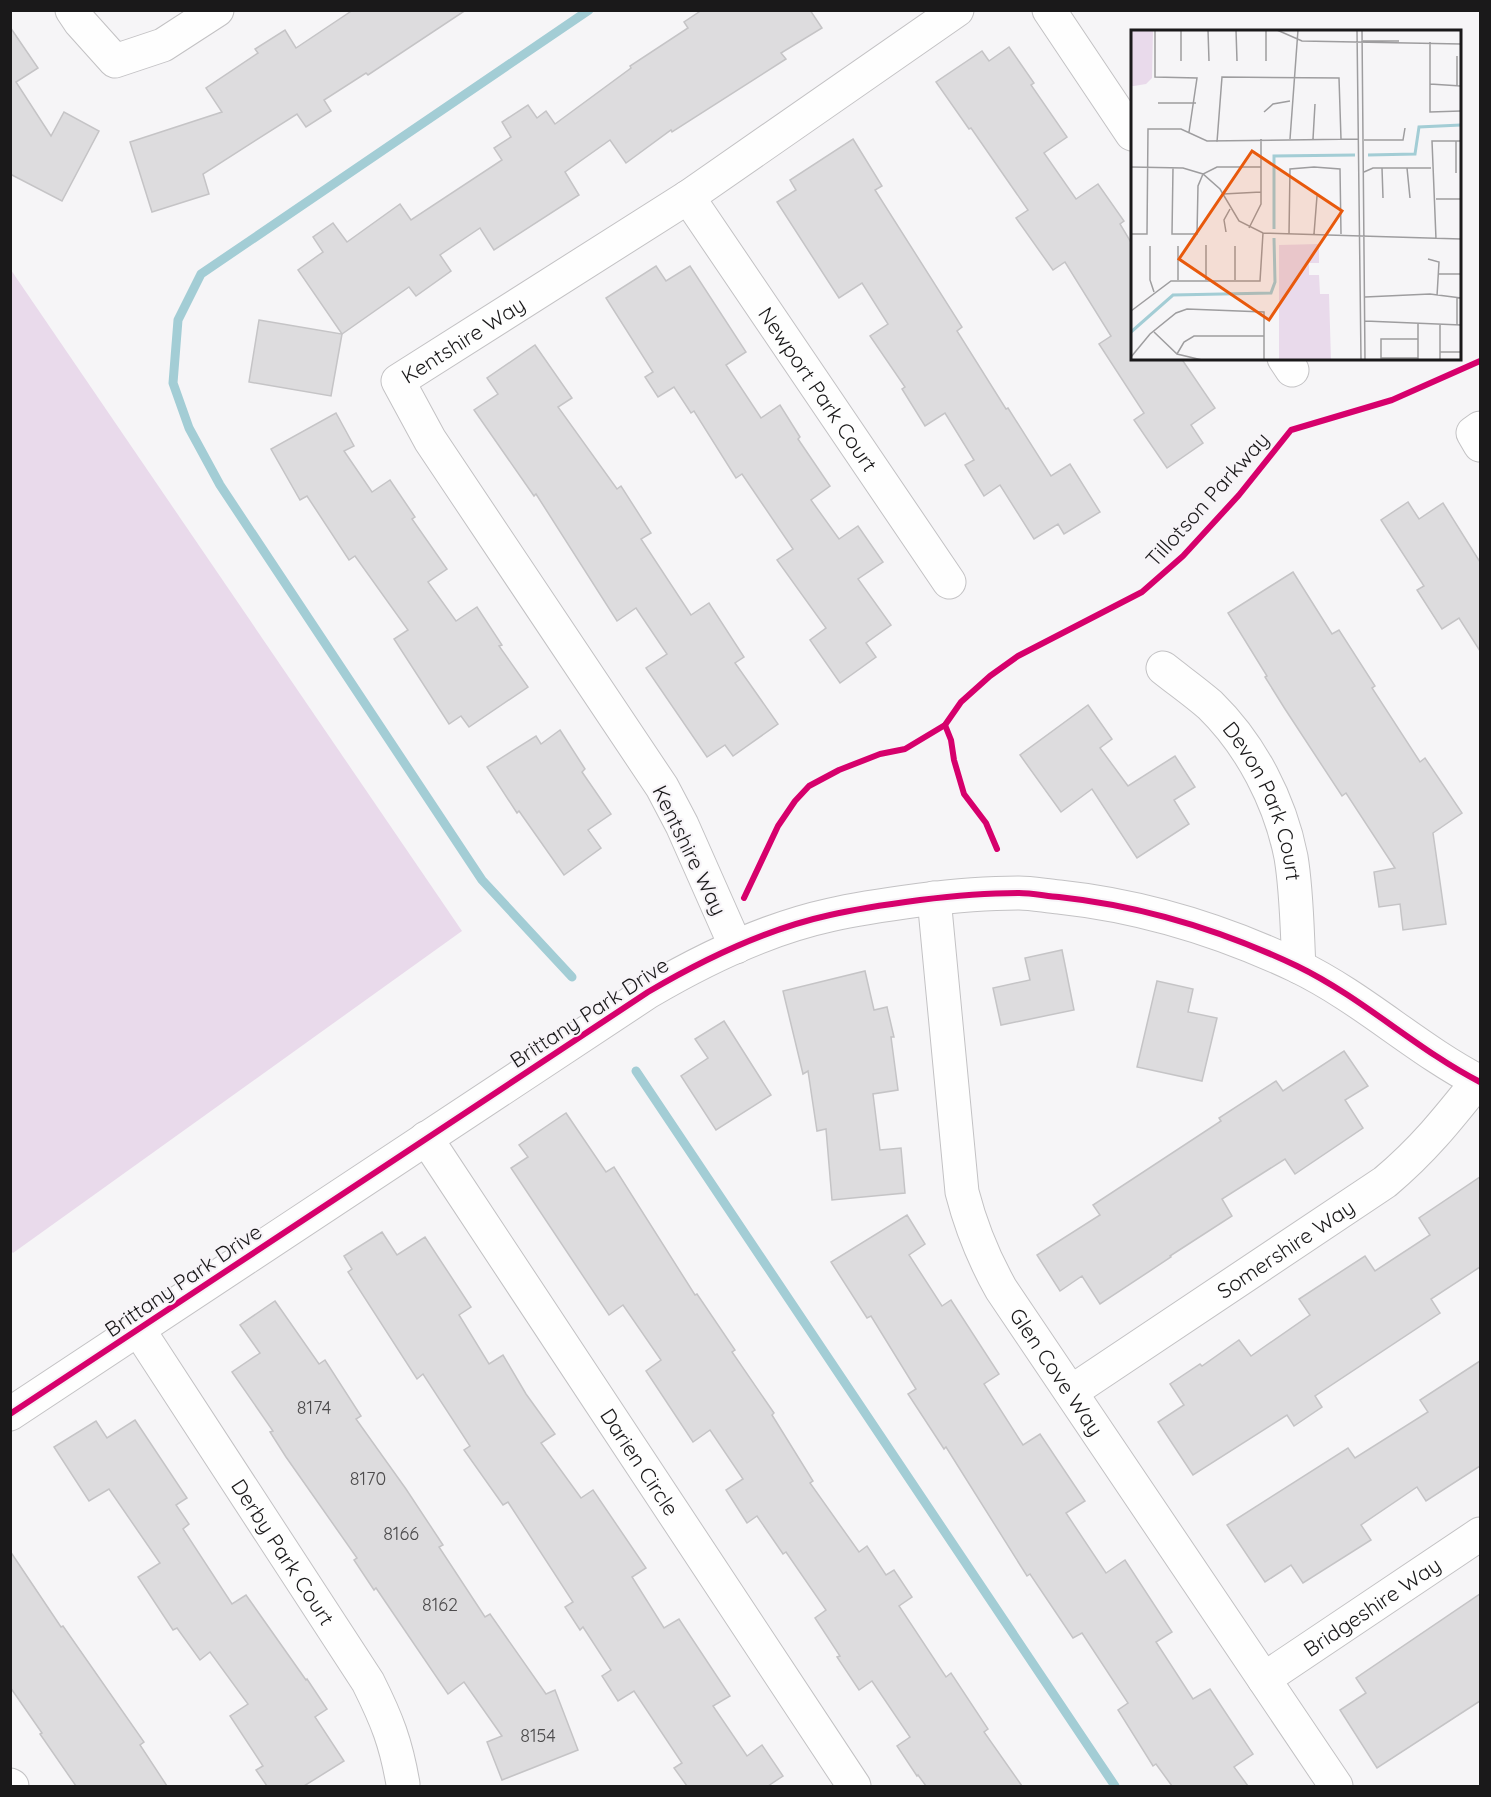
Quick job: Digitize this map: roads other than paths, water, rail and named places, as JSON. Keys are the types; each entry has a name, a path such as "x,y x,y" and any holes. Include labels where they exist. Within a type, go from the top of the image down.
{"street":[{"path":"72,10 115,61 163,45 217,10"},
{"name":"Kentshire Way","path":"736,947 682,825 662,787 430,440 398,381 688,197 957,10"},
{"path":"1049,10 1131,133"},
{"name":"Newport Park Court","path":"688,197 949,582"},
{"path":"1480,428 1473,433 1480,445"},
{"name":"Devon Park Court","path":"1163,668 1210,705 1233,731 1253,760 1270,791 1291,858 1299,967"},
{"name":"Brittany Park Drive","path":"10,1414 648,992 686,969 736,947 828,915 890,903 1020,893 1093,901 1164,916 1233,938 1299,967 1362,1003 1450,1064 1479,1081"},
{"name":"Glen Cove Way","path":"934,898 962,1192 970,1226 984,1259 1001,1289 1336,1786"},
{"name":"Somershire Way","path":"1071,1392 1385,1182 1433,1138 1479,1081"},
{"name":"Darien Circle","path":"426,1138 854,1786"},
{"name":"Derby Park Court","path":"138,1329 368,1682 386,1716 397,1750 403,1784"},
{"name":"Bridgeshire Way","path":"1263,1678 1480,1534"}],"waterway":[{"path":"572,977 482,880 220,485 189,428 173,383 178,320 201,274 589,10"},
{"path":"636,1071 1115,1786"}]}
